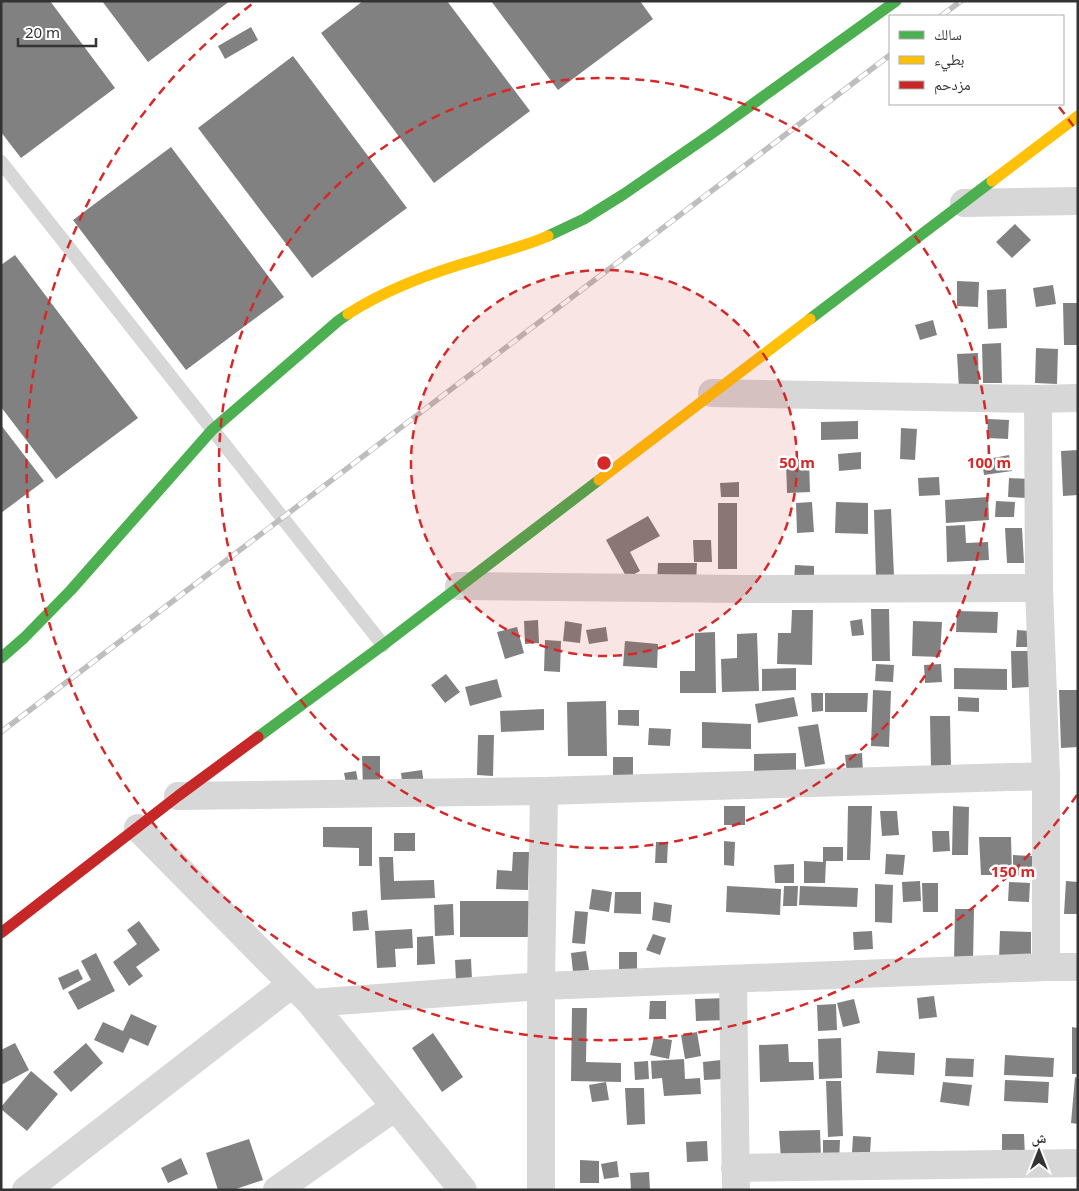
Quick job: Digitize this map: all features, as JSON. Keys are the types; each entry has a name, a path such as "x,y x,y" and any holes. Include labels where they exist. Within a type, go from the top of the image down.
{"street":[{"path":"1,658 24,638 70,590 212,430 338,321 370,300 412,280 535,242 584,219 688,150 896,1"},
{"path":"1,933 178,796 383,645 1078,116"},
{"path":"964,203 1078,201"},
{"path":"712,394 1078,398"},
{"path":"1038,399 1039,588 1046,776 1046,967"},
{"path":"460,586 744,589 1039,588"},
{"path":"178,796 544,791 1046,776"},
{"path":"541,1190 544,791"},
{"path":"138,828 302,994 463,1190"},
{"path":"26,1190 302,994 1078,967"},
{"path":"733,979 736,1179 1078,1164"},
{"path":"277,1190 395,1107"}],"lane":[{"path":"1,162 383,645"}],"building":[{"path":"1,1 50,1 115,88 21,158 1,132"},
{"path":"102,1 230,1 148,62"},
{"path":"363,1 447,1 530,111 434,183 321,33"},
{"path":"491,1 640,1 653,19 558,90"},
{"path":"251,27 258,40 225,59 218,46"},
{"path":"293,56 407,208 312,278 198,128"},
{"path":"171,147 284,297 186,370 73,220"},
{"path":"1015,224 1031,240 1012,258 996,242"},
{"path":"15,255 138,418 56,479 1,407 1,265"},
{"path":"957,281 979,282 978,307 957,306"},
{"path":"1053,285 1056,304 1036,307 1033,288"},
{"path":"1006,289 1007,328 988,329 987,290"},
{"path":"1063,303 1078,303 1078,345 1064,345"},
{"path":"933,320 937,335 920,340 915,325"},
{"path":"1001,343 1002,383 983,383 982,344"},
{"path":"1036,348 1058,349 1057,384 1035,383"},
{"path":"978,353 979,388 959,389 957,354"},
{"path":"988,419 1009,420 1008,439 987,438"},
{"path":"858,421 858,439 821,440 821,422"},
{"path":"1,425 44,481 1,513"},
{"path":"901,428 917,429 915,460 900,459"},
{"path":"1078,450 1078,495 1063,496 1061,451"},
{"path":"861,452 861,469 839,471 838,454"},
{"path":"1009,455 1012,471 984,475 982,460"},
{"path":"809,459 810,492 787,493 786,460"},
{"path":"939,477 940,495 919,496 918,478"},
{"path":"1009,478 1028,479 1027,498 1008,497"},
{"path":"739,482 739,497 721,497 720,483"},
{"path":"988,497 989,520 946,523 945,500"},
{"path":"996,501 1015,502 1014,517 995,517"},
{"path":"812,502 814,532 797,533 796,503"},
{"path":"836,502 868,503 868,534 835,533"},
{"path":"718,503 737,503 737,569 718,569"},
{"path":"891,509 894,576 876,577 874,510"},
{"path":"648,516 660,536 630,552 640,571 627,578 606,540"},
{"path":"965,525 966,543 988,542 989,560 947,562 946,526"},
{"path":"1005,528 1022,528 1024,563 1007,563"},
{"path":"693,540 711,540 712,562 694,562"},
{"path":"658,563 697,563 696,583 657,582"},
{"path":"795,565 814,566 814,581 794,581"},
{"path":"871,609 889,609 890,661 872,661"},
{"path":"792,610 813,610 812,665 777,664 778,633 791,633"},
{"path":"957,611 998,612 997,633 956,632"},
{"path":"862,619 864,635 852,636 850,621"},
{"path":"538,620 539,643 525,644 524,621"},
{"path":"565,621 582,624 580,643 563,641"},
{"path":"913,621 942,622 940,657 912,656"},
{"path":"517,627 524,653 505,659 497,632"},
{"path":"606,627 608,641 589,644 586,630"},
{"path":"1017,630 1029,631 1029,647 1016,647"},
{"path":"715,632 716,693 680,693 680,671 695,671 695,633"},
{"path":"757,633 759,691 722,692 721,659 737,658 737,634"},
{"path":"545,640 561,641 560,672 544,671"},
{"path":"625,641 658,644 657,668 623,666"},
{"path":"1011,651 1029,651 1030,687 1012,688"},
{"path":"876,664 894,665 893,682 875,681"},
{"path":"941,664 942,682 925,683 924,665"},
{"path":"796,668 796,690 762,691 762,669"},
{"path":"954,668 1007,669 1007,690 954,689"},
{"path":"446,674 460,692 445,703 431,685"},
{"path":"497,679 502,697 470,706 465,687"},
{"path":"873,690 891,691 889,747 871,746"},
{"path":"1059,690 1078,690 1078,747 1061,748"},
{"path":"811,693 823,693 823,711 812,712"},
{"path":"825,693 868,693 867,712 825,712"},
{"path":"794,697 798,716 758,723 755,704"},
{"path":"958,697 979,698 979,712 958,711"},
{"path":"606,701 607,756 568,756 567,702"},
{"path":"544,709 544,730 501,732 500,711"},
{"path":"618,710 639,710 639,726 618,725"},
{"path":"930,716 950,716 951,768 931,768"},
{"path":"702,722 751,724 751,749 702,748"},
{"path":"818,724 825,764 805,767 798,727"},
{"path":"649,728 671,729 670,746 648,745"},
{"path":"478,735 494,735 493,776 477,775"},
{"path":"796,753 796,777 754,778 754,754"},
{"path":"862,753 863,772 847,774 845,755"},
{"path":"362,756 380,756 380,787 363,788"},
{"path":"613,757 633,757 633,779 613,780"},
{"path":"422,770 424,785 403,788 401,773"},
{"path":"356,771 360,791 348,793 344,773"},
{"path":"724,806 745,806 745,825 724,825"},
{"path":"848,806 872,806 870,860 847,860"},
{"path":"953,806 969,807 968,855 952,855"},
{"path":"880,811 897,811 899,835 882,836"},
{"path":"323,827 372,827 372,866 359,866 359,848 323,847"},
{"path":"932,831 949,831 950,851 933,852"},
{"path":"394,833 415,833 415,851 394,851"},
{"path":"979,837 1011,837 1012,875 981,875"},
{"path":"724,841 735,842 734,866 724,865"},
{"path":"656,842 668,842 667,863 655,863"},
{"path":"823,847 843,847 843,861 826,861 825,883 804,883 804,861 823,862"},
{"path":"513,852 529,852 528,890 496,889 497,870 512,871"},
{"path":"886,854 905,855 903,875 885,874"},
{"path":"1013,855 1032,856 1032,875 1013,875"},
{"path":"379,857 393,857 394,881 434,880 435,898 381,900"},
{"path":"794,864 794,883 775,883 774,865"},
{"path":"920,881 921,901 903,902 902,882"},
{"path":"1066,881 1078,882 1078,914 1064,914"},
{"path":"1009,882 1030,883 1029,902 1008,901"},
{"path":"922,883 938,883 938,912 923,912"},
{"path":"875,884 893,885 892,923 875,922"},
{"path":"727,886 781,889 780,915 726,912"},
{"path":"784,886 798,886 797,906 783,906"},
{"path":"800,886 858,888 857,907 799,905"},
{"path":"592,889 612,892 609,912 589,909"},
{"path":"615,892 641,892 641,914 614,913"},
{"path":"460,901 533,901 534,937 460,937"},
{"path":"654,902 672,905 670,923 652,920"},
{"path":"453,904 454,935 435,936 434,905"},
{"path":"955,909 974,909 973,962 954,962"},
{"path":"367,910 369,930 353,931 352,912"},
{"path":"575,911 588,912 585,944 572,943"},
{"path":"139,921 160,950 136,967 143,976 129,986 113,962 137,944 127,930"},
{"path":"412,929 413,948 395,949 396,967 377,968 375,931"},
{"path":"872,931 873,949 854,950 853,932"},
{"path":"1000,931 1031,932 1031,961 999,960"},
{"path":"653,934 666,938 660,955 646,950"},
{"path":"433,936 435,964 417,965 417,937"},
{"path":"586,951 589,970 573,972 571,953"},
{"path":"619,952 637,952 637,973 619,973"},
{"path":"96,953 115,991 78,1010 68,992 91,980 81,961"},
{"path":"471,959 472,980 456,981 455,960"},
{"path":"78,969 83,979 63,990 58,978"},
{"path":"934,996 937,1017 919,1019 917,998"},
{"path":"728,998 728,1020 696,1021 695,999"},
{"path":"854,999 860,1023 843,1027 837,1003"},
{"path":"650,1001 666,1001 666,1019 649,1019"},
{"path":"836,1004 837,1030 818,1031 817,1005"},
{"path":"572,1008 587,1008 586,1062 621,1063 621,1082 571,1081"},
{"path":"131,1014 157,1026 148,1046 130,1038 123,1053 94,1040 103,1022 123,1031"},
{"path":"1072,1027 1078,1028 1078,1074 1072,1074"},
{"path":"697,1032 701,1056 685,1059 681,1035"},
{"path":"433,1033 463,1077 442,1092 412,1048"},
{"path":"654,1037 672,1040 669,1059 650,1055"},
{"path":"841,1038 842,1078 819,1079 818,1039"},
{"path":"15,1043 29,1070 1,1085 1,1050"},
{"path":"86,1043 103,1063 71,1092 53,1072"},
{"path":"788,1044 789,1062 813,1062 814,1080 760,1082 759,1045"},
{"path":"878,1051 915,1053 914,1075 876,1073"},
{"path":"1005,1055 1054,1058 1053,1077 1004,1075"},
{"path":"946,1058 974,1059 973,1077 945,1076"},
{"path":"684,1059 685,1079 700,1078 701,1094 664,1096 662,1078 652,1079 651,1061"},
{"path":"721,1060 722,1079 704,1080 703,1062"},
{"path":"648,1061 649,1079 635,1080 634,1062"},
{"path":"31,1071 58,1094 27,1131 1,1107"},
{"path":"1075,1077 1078,1078 1078,1124 1071,1123"},
{"path":"1005,1080 1049,1082 1048,1103 1004,1101"},
{"path":"826,1081 841,1081 843,1136 828,1137"},
{"path":"606,1082 609,1100 592,1102 589,1085"},
{"path":"943,1082 972,1085 969,1106 940,1102"},
{"path":"625,1088 644,1088 645,1124 627,1125"},
{"path":"820,1130 821,1159 781,1160 779,1131"},
{"path":"1002,1134 1024,1134 1025,1156 1002,1157"},
{"path":"853,1136 871,1137 870,1154 852,1153"},
{"path":"249,1139 263,1180 233,1190 218,1190 206,1153"},
{"path":"823,1140 840,1140 839,1162 823,1161"},
{"path":"707,1141 708,1161 687,1162 686,1142"},
{"path":"181,1158 188,1174 168,1183 161,1168"},
{"path":"580,1160 599,1161 599,1183 580,1183"},
{"path":"617,1161 619,1177 604,1179 601,1164"},
{"path":"649,1172 650,1190 631,1190 630,1173"}],"railway":[{"path":"942,15 961,1"},
{"path":"1,732 889,56"}],"traffic: fast":[{"path":"548,236 584,219 624,194 896,1"},
{"path":"810,319 992,181"},
{"path":"1,658 24,638 71,590 212,430 348,314"},
{"path":"258,737 383,645 599,480"}],"traffic: slow":[{"path":"992,181 1078,116"},
{"path":"348,314 379,296 411,282 445,269 523,246 548,236"},
{"path":"599,480 810,319"}],"traffic: jam":[{"path":"1,933 178,796 258,737"}]}
